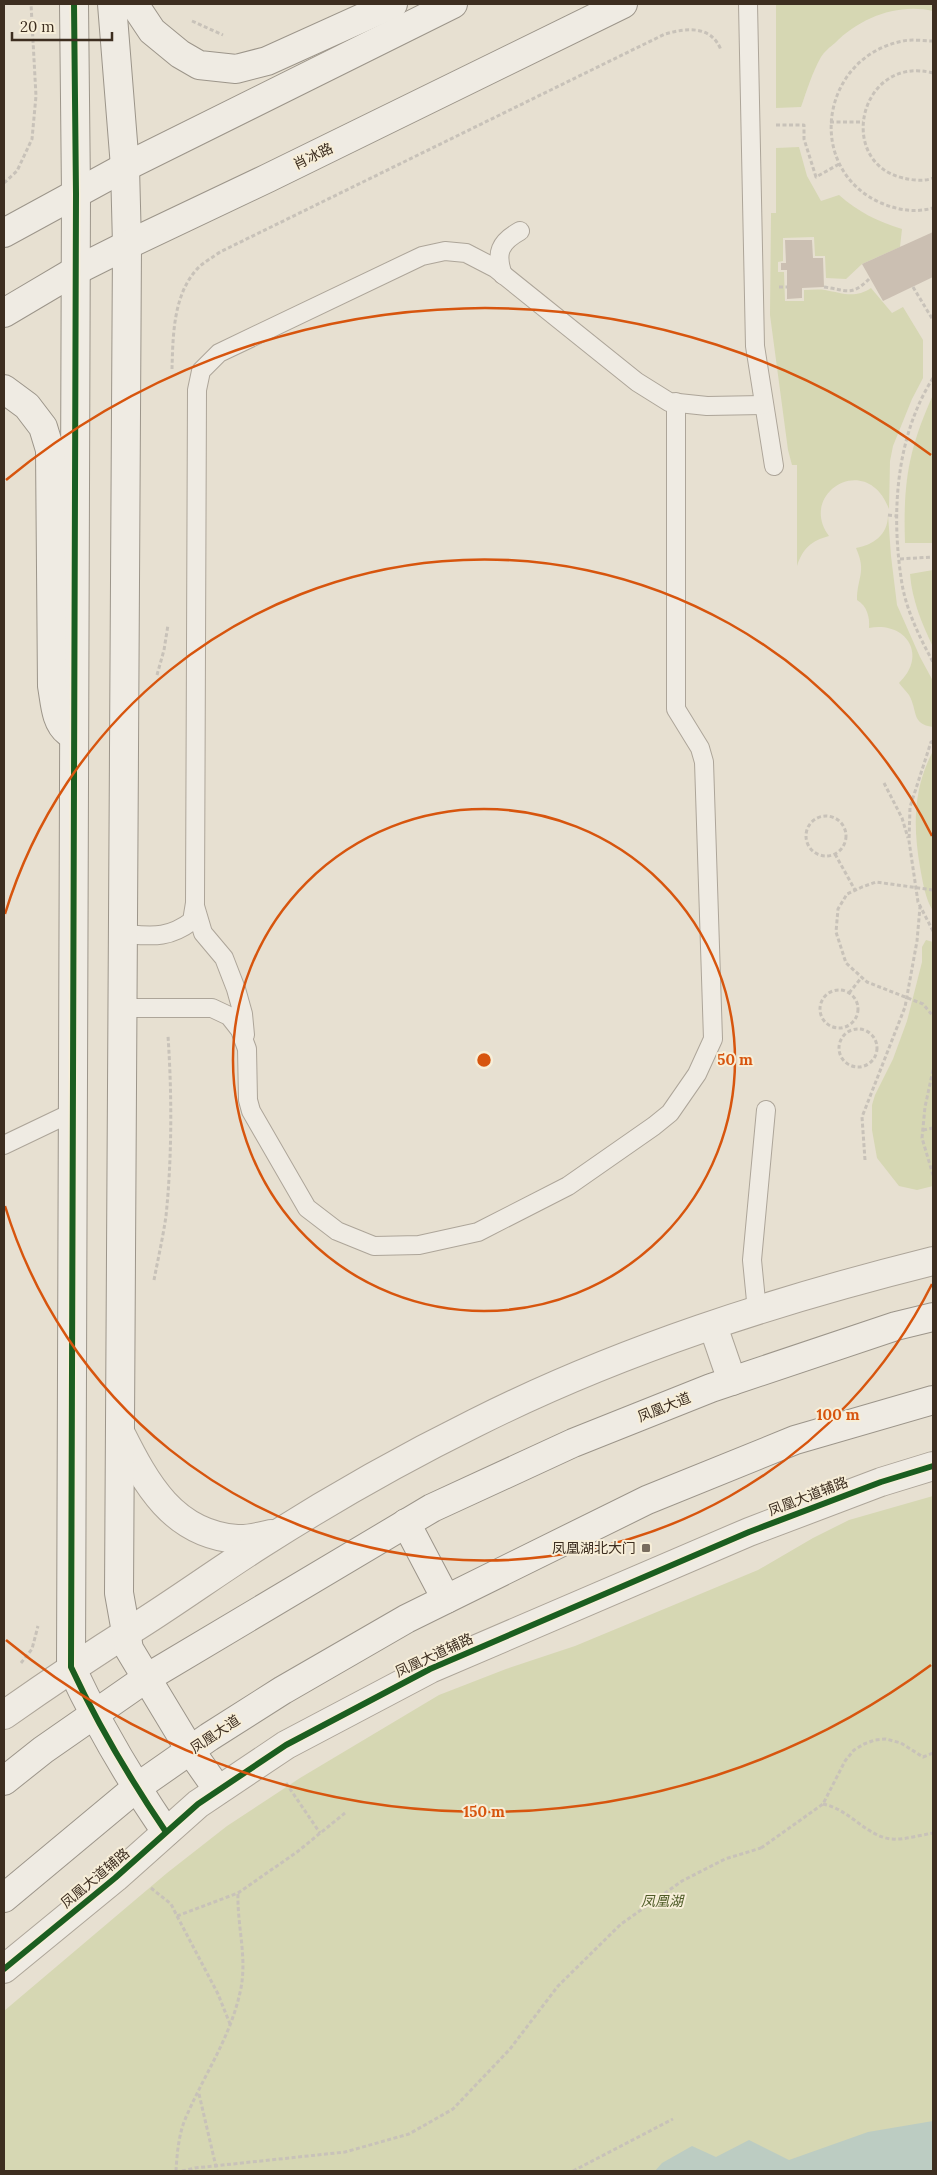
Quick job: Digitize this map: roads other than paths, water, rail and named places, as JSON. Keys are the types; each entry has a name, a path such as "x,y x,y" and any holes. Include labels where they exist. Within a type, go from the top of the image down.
{"street":[{"path":"74,4 76,194 71,1667 94,1715 136,1788 166,1832"},
{"path":"112,4 126,167 127,245 119,1593 129,1649 145,1679 218,1790"},
{"path":"134,4 152,31 180,54 200,65 236,70 267,61 393,4"},
{"path":"4,233 126,167 453,4"},
{"name":"肖冰路","path":"4,313 75,271 127,245 623,4"},
{"path":"4,389 27,406 43,427 50,450 52,686 57,713 63,728 74,736"},
{"path":"4,1715 71,1667 280,1532 344,1494 475,1422 575,1378 660,1344 850,1281 933,1260"},
{"name":"凤凰大道","path":"4,1781 34,1757 145,1679 432,1508 573,1443 732,1381 896,1326 933,1317"},
{"path":"713,1326 732,1381"},
{"name":"凤凰大道","path":"4,1898 136,1788 190,1750 283,1690 406,1619 647,1500 795,1440 933,1400"},
{"path":"120,1432 141,1475 167,1508 198,1530 238,1539 280,1532"},
{"name":"凤凰大道辅路","path":"4,1968 115,1878 198,1804 286,1745 430,1669 749,1532 880,1482 933,1466"},
{"path":"406,1523 446,1599"}],"lane":[{"path":"748,4 755,346 774,466"},
{"path":"503,275 499,264 500,250 507,238 520,231"},
{"path":"123,934 162,936 180,930 192,920 195,903 197,400 201,371 219,353 422,256 445,251 466,254 503,275 637,382 668,402 706,406 763,405"},
{"path":"195,903 203,933 224,958 243,1014 247,1049 248,1100 251,1111 307,1208 337,1231 374,1246 419,1245 478,1232 568,1186 670,1113 697,1074 713,1039 704,762 700,748 676,709 676,402"},
{"path":"123,1008 212,1008 229,1016 240,1030 247,1049"},
{"path":"757,1311 752,1260 766,1110"},
{"path":"4,1145 73,1112"}],"place":[{"name":"凤凰湖北大门","path":"646,1548"}],"park label":[{"name":"凤凰湖","path":"662,1901"}]}
